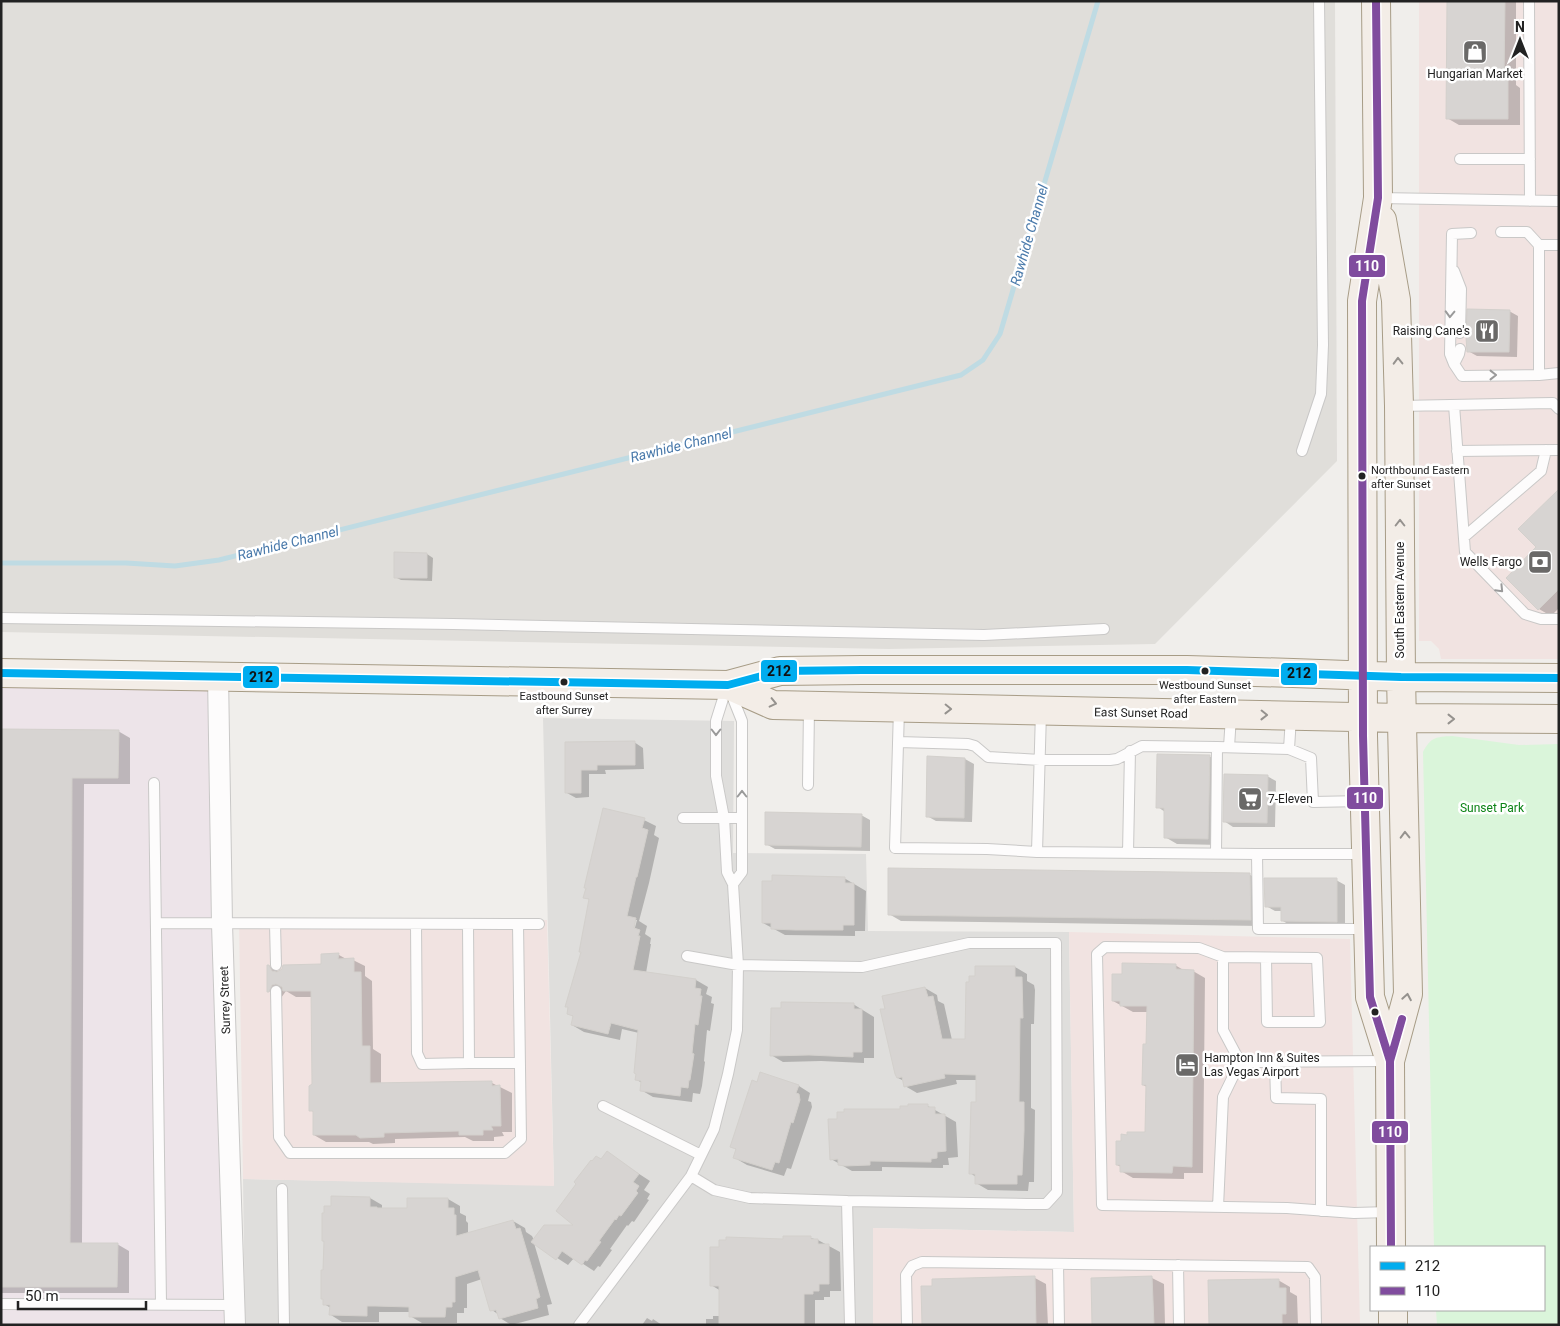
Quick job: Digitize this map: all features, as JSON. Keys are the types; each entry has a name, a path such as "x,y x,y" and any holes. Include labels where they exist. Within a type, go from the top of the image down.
{"main road":[{"name":"South Eastern Avenue","path":"1376,1 1378,198 1362,301 1364,801 1370,997 1390,1061"},
{"name":"South Eastern Avenue","path":"1378,198 1396,300 1399,406 1401,677 1408,994 1390,1061 1391,1246"},
{"name":"East Sunset Road","path":"1,672 728,686 780,671 844,670 1187,670 1401,677 1559,678"},
{"name":"East Sunset Road","path":"728,686 773,705 1363,718 1559,719"},
{"path":"1393,1311 1393,1325"}],"street":[{"name":"Surrey Street","path":"218,675 222,924 235,1315"}],"lane":[{"path":"1302,452 1321,394 1323,345 1319,1"},
{"path":"1529,1 1530,200"},
{"path":"1460,159 1530,160"},
{"path":"1378,198 1559,201"},
{"path":"1500,232 1527,232 1539,245 1539,375"},
{"path":"1471,233 1452,234 1450,354 1454,364 1462,376 1559,373"},
{"path":"1539,245 1559,245"},
{"path":"1452,265 1461,289 1460,333"},
{"path":"1454,364 1460,349"},
{"path":"1399,406 1553,403 1559,409"},
{"path":"1454,405 1465,552 1525,614 1541,619 1559,619"},
{"path":"1464,537 1541,471 1546,450"},
{"path":"1457,452 1559,450"},
{"path":"1,618 984,634 1104,629"},
{"path":"579,1325 690,1176 714,1129 728,1074 737,1030 738,965 733,884 727,872 724,818 716,776 716,721 728,686"},
{"path":"728,686 742,721 742,872 733,884"},
{"path":"808,785 809,706"},
{"path":"899,708 895,848 987,849 1037,852 1365,854"},
{"path":"1037,852 1040,711"},
{"path":"1229,747 1231,715"},
{"path":"1289,748 1291,716"},
{"path":"898,742 968,744 975,746 988,757 1040,760 1110,760 1117,759 1142,746 1289,748 1311,758 1313,802 1364,801"},
{"path":"1216,854 1217,747"},
{"path":"1128,853 1130,751"},
{"path":"154,783 161,1304"},
{"path":"683,818 742,818"},
{"path":"1257,854 1258,929 1367,929"},
{"path":"156,923 539,924"},
{"path":"275,924 276,965"},
{"path":"416,924 417,1053 422,1064 520,1063"},
{"path":"468,924 469,1063"},
{"path":"276,991 279,1138 290,1153 505,1153 521,1139 518,924"},
{"path":"687,956 738,965 862,967 969,943 1056,943 1057,1192 1046,1204 750,1198 714,1190 690,1176"},
{"path":"1266,958 1267,1022 1320,1022 1317,958 1223,957 1199,948 1105,947 1098,954 1102,1205 1218,1207 1354,1213 1391,1212"},
{"path":"1223,957 1223,1030 1240,1062"},
{"path":"1240,1062 1390,1061"},
{"path":"1218,1207 1223,1097 1240,1062"},
{"path":"1275,1062 1276,1098 1321,1099 1321,1211"},
{"path":"602,1106 701,1155"},
{"path":"282,1189 284,1325"},
{"path":"847,1201 850,1325"},
{"path":"907,1325 906,1275 912,1266 922,1262 1308,1267 1315,1277 1316,1325"},
{"path":"1058,1264 1059,1325"},
{"path":"1178,1265 1179,1325"},
{"path":"1,1304 161,1304 235,1315"}],"shaded area":[{"path":"1,1 1335,1 1337,461 1155,644 889,649 1,632"},
{"path":"1419,1 1559,1 1559,659 1441,659 1439,649 1431,641 1419,641"},
{"path":"1,675 218,675 235,1325 1,1325"},
{"path":"543,718 734,721 733,853 866,854 868,931 1069,932 1074,1232 873,1228 875,1325 245,1325 243,1179 554,1185"},
{"path":"239,918 547,920 554,1186 243,1179"},
{"path":"1069,932 1350,939 1360,1325 873,1325 873,1228 1074,1232"}],"green space":[{"name":"Sunset Park","path":"1452,736 1519,745 1559,744 1559,1325 1437,1325 1436,1311 1545,1311 1545,1246 1434,1246 1423,752 1431,741"}],"building":[{"name":"Hungarian Market","path":"1447,1 1505,1 1504,80 1508,80 1508,119 1446,119"},
{"name":"Raising Cane's","path":"1467,309 1510,310 1509,352 1467,352"},
{"name":"Wells Fargo","path":"1559,489 1559,589 1538,610 1506,578 1536,547 1518,529"},
{"path":"394,552 427,553 427,578 394,578"},
{"path":"1,729 119,730 118,778 72,778 70,1243 118,1243 117,1287 1,1287"},
{"path":"635,741 635,765 597,765 597,770 581,770 581,793 565,793 565,742"},
{"path":"1157,754 1210,755 1208,839 1164,838 1164,808 1156,808"},
{"path":"927,756 965,758 964,818 926,817"},
{"name":"7-Eleven","path":"1224,774 1268,775 1267,823 1223,822"},
{"path":"603,808 645,818 642,828 648,830 627,916 636,918 634,928 640,930 633,970 696,979 695,988 701,989 700,996 702,996 698,1025 695,1024 692,1053 694,1054 690,1080 688,1088 681,1087 680,1096 640,1091 641,1081 635,1080 636,1074 634,1073 638,1030 611,1023 608,1034 571,1025 573,1016 567,1014 568,1007 565,1007 581,952 579,952 589,899 583,898 586,888 584,888"},
{"path":"765,812 862,814 861,847 765,845"},
{"path":"888,868 1250,873 1251,920 888,915"},
{"path":"772,875 845,877 845,883 854,883 854,925 843,925 843,930 771,929 771,923 762,923 762,881 772,881"},
{"path":"1264,878 1337,878 1337,922 1281,921 1281,907 1265,907"},
{"path":"339,953 338,959 354,958 354,972 361,972 362,1046 370,1046 370,1083 492,1081 492,1086 500,1085 501,1126 491,1126 493,1130 483,1130 483,1135 459,1135 459,1131 384,1133 384,1137 360,1138 356,1135 313,1135 313,1111 309,1111 309,1086 312,1084 311,991 283,991 282,987 276,984 272,985 269,992 267,992 267,965 269,965 272,971 277,972 282,969 283,965 321,964 321,954"},
{"name":"Hampton Inn & Suites Las Vegas Airport","path":"1122,963 1176,964 1176,969 1194,970 1192,1167 1173,1166 1172,1173 1120,1172 1120,1165 1116,1165 1116,1141 1121,1141 1121,1134 1145,1132 1146,1085 1142,1085 1143,1044 1146,1044 1147,1006 1120,1006 1120,1001 1112,1001 1112,974 1122,974"},
{"path":"975,966 1015,966 1015,977 1022,977 1023,1018 1020,1018 1019,1102 1024,1102 1024,1131 1022,1175 1017,1175 1017,1184 975,1184 975,1174 969,1174 971,1102 976,1102 976,1075 944,1074 945,1078 904,1087 902,1077 897,1078 895,1074 880,1009 885,1009 882,996 925,987 928,997 933,996 942,1039 965,1039 966,982 969,982 969,976 975,976"},
{"path":"781,1002 854,1003 854,1009 862,1009 862,1052 853,1052 853,1057 770,1056 771,1008 781,1008"},
{"path":"760,1072 799,1085 796,1093 799,1094 800,1100 793,1123 791,1122 779,1163 775,1162 772,1170 733,1158 736,1149 730,1147 752,1080 757,1082"},
{"path":"908,1104 928,1104 928,1107 935,1107 935,1114 945,1114 946,1151 937,1152 937,1158 931,1159 931,1162 870,1161 870,1165 845,1166 838,1165 838,1159 830,1160 828,1119 837,1119 837,1112 844,1112 844,1109 900,1109 900,1106 908,1106"},
{"path":"607,1151 639,1174 633,1182 639,1186 636,1191 638,1193 621,1216 619,1215 615,1219 587,1261 585,1260 582,1265 562,1251 556,1260 531,1242 544,1225 573,1225 556,1211 576,1184 574,1182 591,1160 596,1156 601,1159"},
{"path":"331,1196 370,1197 370,1207 377,1208 407,1208 407,1198 448,1198 448,1208 454,1208 454,1215 456,1215 456,1236 513,1220 516,1229 520,1228 534,1275 540,1297 536,1299 538,1308 499,1319 496,1310 490,1311 478,1270 455,1277 455,1302 452,1302 452,1307 446,1307 445,1317 409,1317 409,1307 375,1306 367,1306 367,1316 329,1315 330,1305 323,1305 323,1299 321,1299 321,1270 323,1270 324,1241 322,1241 322,1213 324,1213 324,1206 331,1206"},
{"path":"783,1236 811,1236 811,1239 818,1239 818,1244 829,1244 829,1284 819,1284 819,1291 813,1291 813,1294 804,1294 804,1325 719,1325 719,1286 710,1286 710,1247 719,1247 719,1240 726,1240 726,1237 783,1239"},
{"path":"1035,1276 1036,1325 922,1325 921,1286 932,1286 932,1279"},
{"path":"1152,1276 1154,1325 1092,1325 1091,1278"},
{"path":"1279,1279 1279,1288 1286,1288 1286,1314 1282,1314 1282,1325 1209,1325 1208,1280"}],"waterway":[{"name":"Rawhide Channel","path":"1,563 126,563 175,566 219,560 961,375 983,360 1000,334 1098,1"}],"transit line":[{"name":"110","path":"1376,1 1378,198 1362,301 1363,736 1370,997 1390,1061"},
{"name":"212","path":"1,673 728,685 780,671 862,670 1187,670 1401,677 1559,678"},
{"name":"110","path":"1391,1246 1390,1061 1402,1019"}],"place":[{"name":"Hungarian Market","path":"1475,52"},
{"name":"Raising Cane's","path":"1487,331"},
{"name":"Northbound Eastern after Sunset","path":"1362,476"},
{"name":"Wells Fargo","path":"1540,562"},
{"name":"Westbound Sunset after Eastern","path":"1205,671"},
{"name":"Eastbound Sunset after Surrey","path":"564,682"},
{"name":"7-Eleven","path":"1250,799"},
{"name":"Hampton Inn & Suites Las Vegas Airport","path":"1187,1065"}]}
